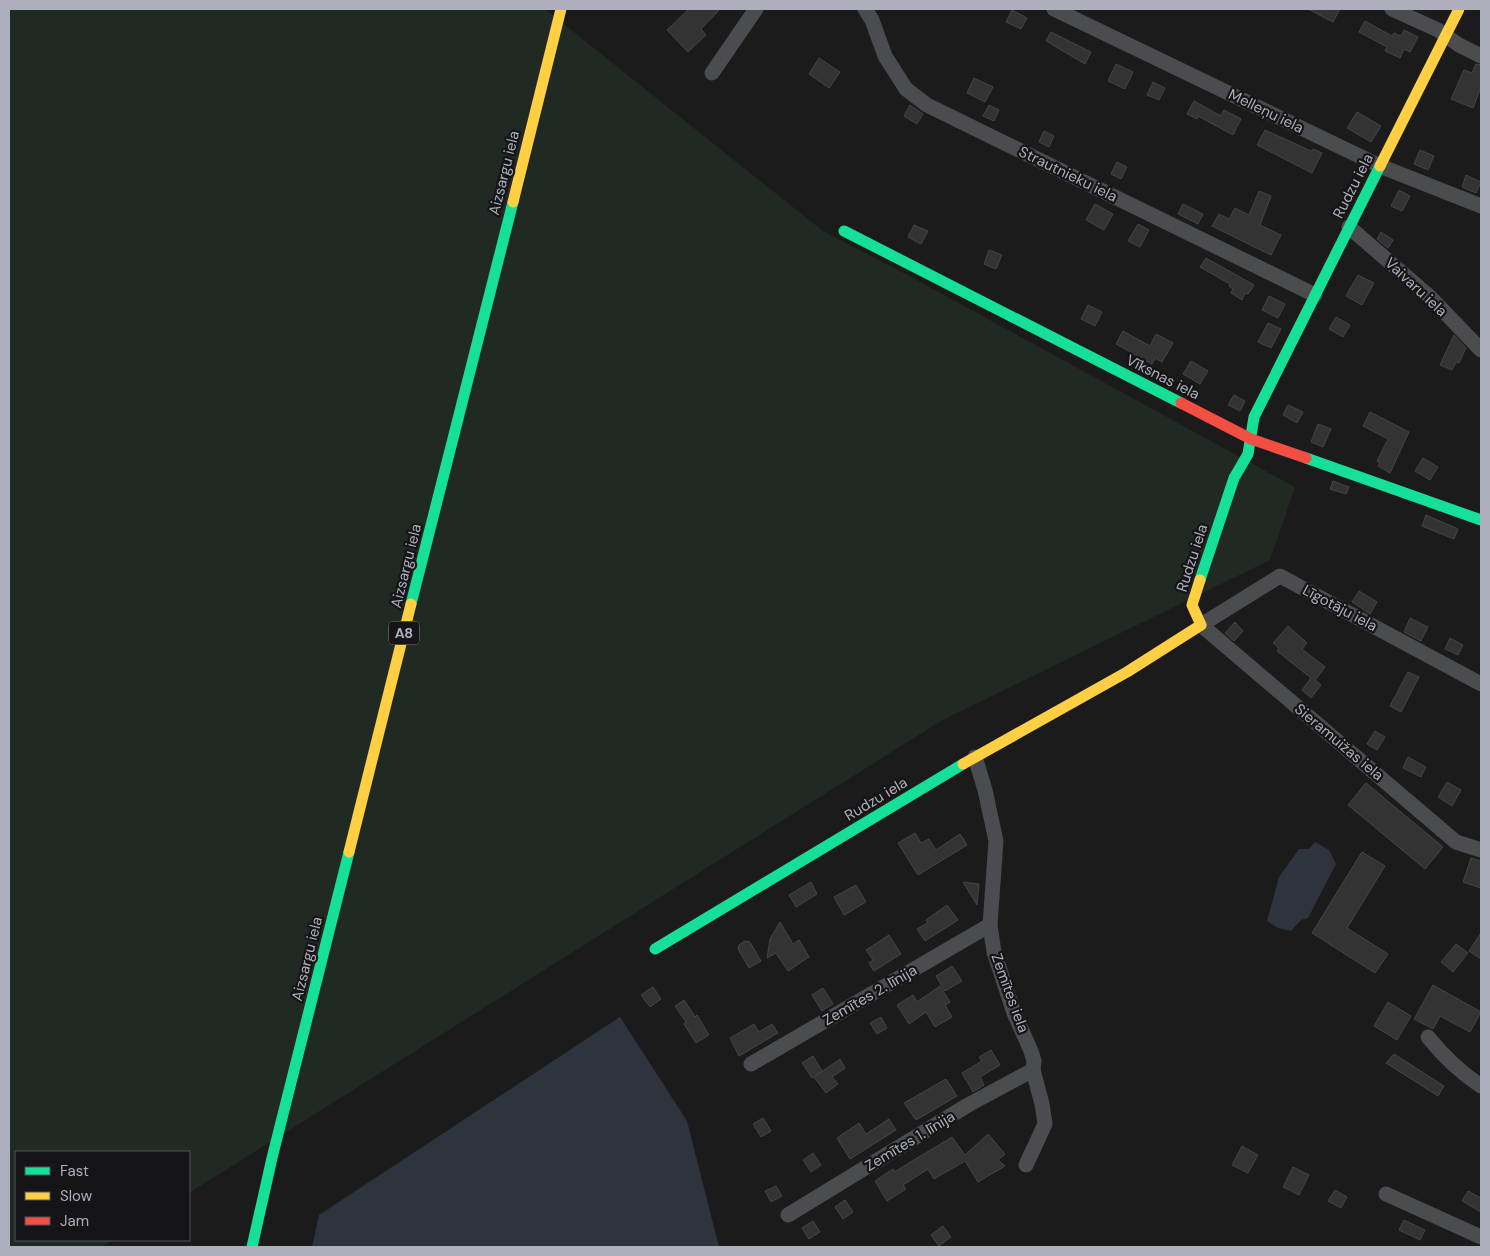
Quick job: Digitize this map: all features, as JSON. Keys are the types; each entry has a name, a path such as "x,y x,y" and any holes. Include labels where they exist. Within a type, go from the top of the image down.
{"main road":[{"name":"Aizsargu iela","path":"252,1247 272,1158 561,9"},
{"name":"Rudzu iela","path":"655,949 975,757 1127,672 1201,625 1192,605 1234,478 1248,454 1254,417 1459,9"},
{"name":"Vīksnas iela","path":"844,231 1251,439 1481,520"}],"street":[{"path":"712,74 756,9"},
{"name":"Strautnieku iela","path":"865,9 872,20 885,56 906,89 927,105 1315,295"},
{"name":"Melleņu iela","path":"1054,9 1380,166 1481,206"},
{"path":"1392,9 1446,35 1459,45 1481,56"},
{"name":"Vaivaru iela","path":"1349,227 1430,297 1481,350"},
{"name":"Līgotāju iela","path":"1201,625 1280,576 1481,684"},
{"name":"Sieramuižas iela","path":"1201,625 1456,842 1481,850"},
{"name":"Zemītes iela","path":"975,757 985,790 996,841 990,925 994,952 1014,1013 1032,1051 1033,1070 1045,1124 1026,1165"},
{"name":"Zemītes 2. līnija","path":"751,1064 990,925"},
{"path":"1428,1037 1457,1069 1481,1086"},
{"name":"Zemītes 1. līnija","path":"788,1215 968,1106 1033,1070"},
{"path":"1386,1194 1481,1237"}],"shaded area":[{"path":"9,9 545,9 823,231 915,279 1295,487 1270,560 941,721 190,1192 190,1151 15,1151 15,1241 112,1241 102,1247 9,1247"},
{"path":"1315,842 1329,850 1336,864 1308,918 1301,920 1291,931 1278,928 1267,921 1279,877 1299,849 1309,849"},
{"path":"620,1017 687,1121 719,1247 312,1247 319,1215"}],"building":[{"path":"689,9 720,9 701,29 706,35 688,52 667,30"},
{"path":"1308,9 1340,9 1333,22"},
{"path":"1012,10 1027,18 1021,29 1006,22"},
{"path":"1365,21 1392,36 1394,33 1401,36 1404,30 1418,37 1410,52 1404,49 1400,58 1385,51 1387,47 1359,32"},
{"path":"1051,32 1091,52 1085,64 1046,41"},
{"path":"819,58 840,72 829,88 809,74"},
{"path":"1116,64 1133,72 1125,89 1108,81"},
{"path":"1476,64 1481,65 1481,87 1473,108 1451,99 1464,70 1472,73"},
{"path":"974,78 993,87 985,102 967,93"},
{"path":"1153,82 1165,88 1159,100 1147,95"},
{"path":"1194,101 1221,116 1224,110 1241,119 1233,135 1198,116 1197,119 1187,114"},
{"path":"910,105 923,114 917,124 904,116"},
{"path":"989,105 999,110 994,121 983,116"},
{"path":"1357,112 1381,126 1371,142 1347,128"},
{"path":"1265,130 1311,151 1313,149 1322,153 1312,173 1257,145"},
{"path":"1044,131 1054,136 1049,147 1039,142"},
{"path":"1420,150 1434,156 1428,170 1414,164"},
{"path":"1117,162 1127,167 1121,179 1111,174"},
{"path":"1466,175 1481,182 1476,193 1462,187"},
{"path":"1399,190 1410,196 1402,211 1391,206"},
{"path":"1259,191 1271,196 1260,225 1281,235 1271,255 1212,226 1219,214 1229,219 1235,208 1249,215"},
{"path":"1095,204 1113,214 1104,230 1086,220"},
{"path":"1183,204 1203,214 1198,224 1178,214"},
{"path":"1138,224 1149,230 1140,247 1128,241"},
{"path":"914,225 928,231 921,244 908,237"},
{"path":"1381,232 1393,240 1388,248 1377,239"},
{"path":"989,250 1002,255 996,269 984,264"},
{"path":"1206,258 1254,285 1248,294 1245,293 1242,300 1231,293 1233,289 1229,286 1230,284 1200,267"},
{"path":"1358,275 1374,283 1362,305 1346,296"},
{"path":"1269,296 1285,304 1278,318 1262,310"},
{"path":"1088,305 1102,312 1095,326 1081,319"},
{"path":"1336,317 1350,325 1343,337 1329,329"},
{"path":"1268,323 1281,329 1271,348 1258,342"},
{"path":"1123,331 1150,346 1156,334 1173,343 1162,362 1155,358 1152,364 1116,344"},
{"path":"1454,335 1466,348 1459,363 1456,362 1452,370 1440,365"},
{"path":"1191,361 1208,371 1200,384 1183,374"},
{"path":"1234,395 1245,401 1240,411 1228,405"},
{"path":"1288,405 1303,412 1297,423 1283,415"},
{"path":"1370,412 1409,432 1390,473 1378,466 1380,462 1377,461 1388,439 1363,426"},
{"path":"1318,424 1331,429 1323,447 1311,442"},
{"path":"1423,458 1438,467 1430,480 1415,471"},
{"path":"1333,481 1349,487 1346,494 1330,489"},
{"path":"1426,515 1458,529 1454,539 1422,526"},
{"path":"1359,591 1377,602 1370,614 1352,602"},
{"path":"1410,618 1428,627 1421,641 1404,632"},
{"path":"1235,622 1243,631 1234,641 1225,633"},
{"path":"1288,626 1307,643 1302,649 1325,667 1315,680 1321,685 1311,698 1302,690 1311,678 1277,651 1279,648 1273,643"},
{"path":"1450,638 1463,645 1458,655 1445,649"},
{"path":"1408,672 1419,677 1401,712 1390,706"},
{"path":"1375,731 1385,737 1377,750 1367,744"},
{"path":"1408,757 1426,767 1421,777 1403,768"},
{"path":"1447,782 1461,790 1452,806 1438,797"},
{"path":"1366,783 1443,847 1425,869 1348,805"},
{"path":"915,833 921,843 929,839 936,850 960,834 967,845 918,875 898,843"},
{"path":"1362,852 1385,866 1347,928 1388,954 1375,973 1312,933"},
{"path":"1471,858 1481,861 1481,888 1463,882"},
{"path":"811,882 817,894 796,907 789,895"},
{"path":"963,882 979,884 977,905"},
{"path":"856,885 866,902 844,915 834,897"},
{"path":"947,905 958,920 925,941 917,929 928,923 926,920"},
{"path":"780,922 793,944 799,940 809,957 788,971 776,953 767,958 770,939"},
{"path":"1481,933 1481,959 1469,951"},
{"path":"889,935 901,954 874,971 869,963 873,960 866,950"},
{"path":"745,941 750,942 761,961 749,968 738,949 739,945"},
{"path":"1456,944 1468,953 1453,972 1441,962"},
{"path":"952,966 962,981 945,991 936,976"},
{"path":"1433,985 1481,1012 1470,1032 1440,1016 1433,1029 1414,1019"},
{"path":"940,986 950,1002 945,1005 952,1017 935,1027 926,1012 909,1024 897,1005 913,995 917,1002"},
{"path":"653,987 661,999 650,1007 641,995"},
{"path":"823,988 833,1004 822,1011 812,995"},
{"path":"684,1000 695,1017 697,1015 709,1035 696,1043 684,1024 686,1022 675,1006"},
{"path":"1388,1002 1411,1016 1397,1040 1374,1026"},
{"path":"881,1017 887,1028 877,1034 870,1023"},
{"path":"754,1024 759,1032 772,1024 778,1033 739,1056 730,1038"},
{"path":"991,1050 1000,1065 980,1077 984,1085 973,1092 962,1073 982,1061 979,1057"},
{"path":"1394,1054 1444,1086 1438,1096 1386,1063"},
{"path":"813,1056 822,1071 812,1078 802,1063"},
{"path":"840,1059 845,1068 832,1077 838,1084 826,1093 814,1077"},
{"path":"946,1079 957,1096 916,1120 904,1103"},
{"path":"763,1118 771,1131 761,1137 753,1124"},
{"path":"889,1119 896,1130 850,1159 837,1138 859,1123 866,1134"},
{"path":"988,1134 1005,1154 998,1160 1005,1166 978,1182 965,1161 934,1179 928,1169 903,1185 906,1189 887,1201 875,1181 893,1169 894,1172 952,1137 965,1155"},
{"path":"1242,1146 1258,1155 1248,1173 1232,1165"},
{"path":"813,1153 821,1165 811,1172 803,1160"},
{"path":"1293,1167 1309,1175 1299,1195 1283,1187"},
{"path":"776,1186 782,1196 771,1202 765,1191"},
{"path":"1335,1190 1347,1197 1341,1208 1328,1201"},
{"path":"1468,1191 1481,1198 1481,1212 1462,1201"},
{"path":"845,1200 853,1212 843,1219 835,1207"},
{"path":"1404,1220 1425,1230 1420,1240 1399,1230"},
{"path":"813,1221 820,1232 809,1239 802,1228"},
{"path":"943,1226 951,1237 939,1246 931,1235"}],"traffic: fast":[{"path":"1200,580 1234,478 1248,454 1254,417 1380,166"},
{"path":"411,604 513,202"},
{"path":"844,231 1181,403"},
{"path":"1306,458 1481,520"},
{"path":"655,949 963,764"},
{"path":"252,1247 272,1158 349,852"}],"traffic: slow":[{"path":"513,202 561,9"},
{"path":"1380,166 1459,9"},
{"path":"963,764 1127,672 1201,625 1192,605 1200,580"},
{"path":"349,852 411,604"}],"traffic: jam":[{"path":"1181,403 1251,439 1306,458"}]}
